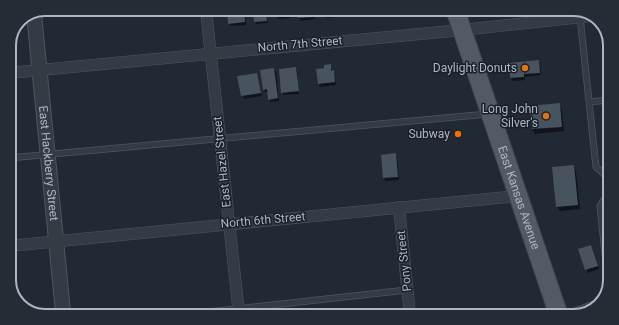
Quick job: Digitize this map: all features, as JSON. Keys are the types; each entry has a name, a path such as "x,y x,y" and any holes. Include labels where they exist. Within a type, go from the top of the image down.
{"main road":[{"name":"East Kansas Avenue","path":"457,16 558,309"}],"street":[{"name":"East Hazel Street","path":"207,16 238,309"},
{"name":"North 7th Street","path":"16,72 462,30 579,17"},
{"name":"East Hackberry Street","path":"34,18 63,309"},
{"name":"North 6th Street","path":"16,245 518,196"},
{"name":"Pony Street","path":"399,207 409,309"}],"lane":[{"path":"580,17 596,167 603,173"},
{"path":"589,102 603,101"},
{"path":"16,157 490,114"},
{"path":"603,202 600,206 603,239"},
{"path":"261,309 407,290"}],"building":[{"path":"227,16 244,16 245,22 228,24"},
{"path":"254,16 266,16 267,21 254,22"},
{"path":"298,16 314,17 298,18"},
{"name":"Daylight Donuts","path":"539,60 540,73 524,74 524,77 510,78 509,63"},
{"path":"331,64 331,71 334,70 335,82 318,84 316,69 324,68 324,65"},
{"path":"296,67 299,91 281,93 279,69"},
{"path":"274,68 278,98 268,100 267,89 263,90 260,70"},
{"path":"257,73 261,93 241,96 237,76"},
{"name":"Long John Silver's","path":"560,103 562,127 532,129 529,106"},
{"path":"396,153 398,177 383,178 381,155"},
{"path":"574,165 578,205 556,207 552,167"},
{"path":"591,245 598,266 585,270 578,249"}],"place":[{"name":"Daylight Donuts","path":"525,68"},
{"name":"Long John Silver's","path":"546,116"},
{"name":"Subway","path":"458,134"}]}
